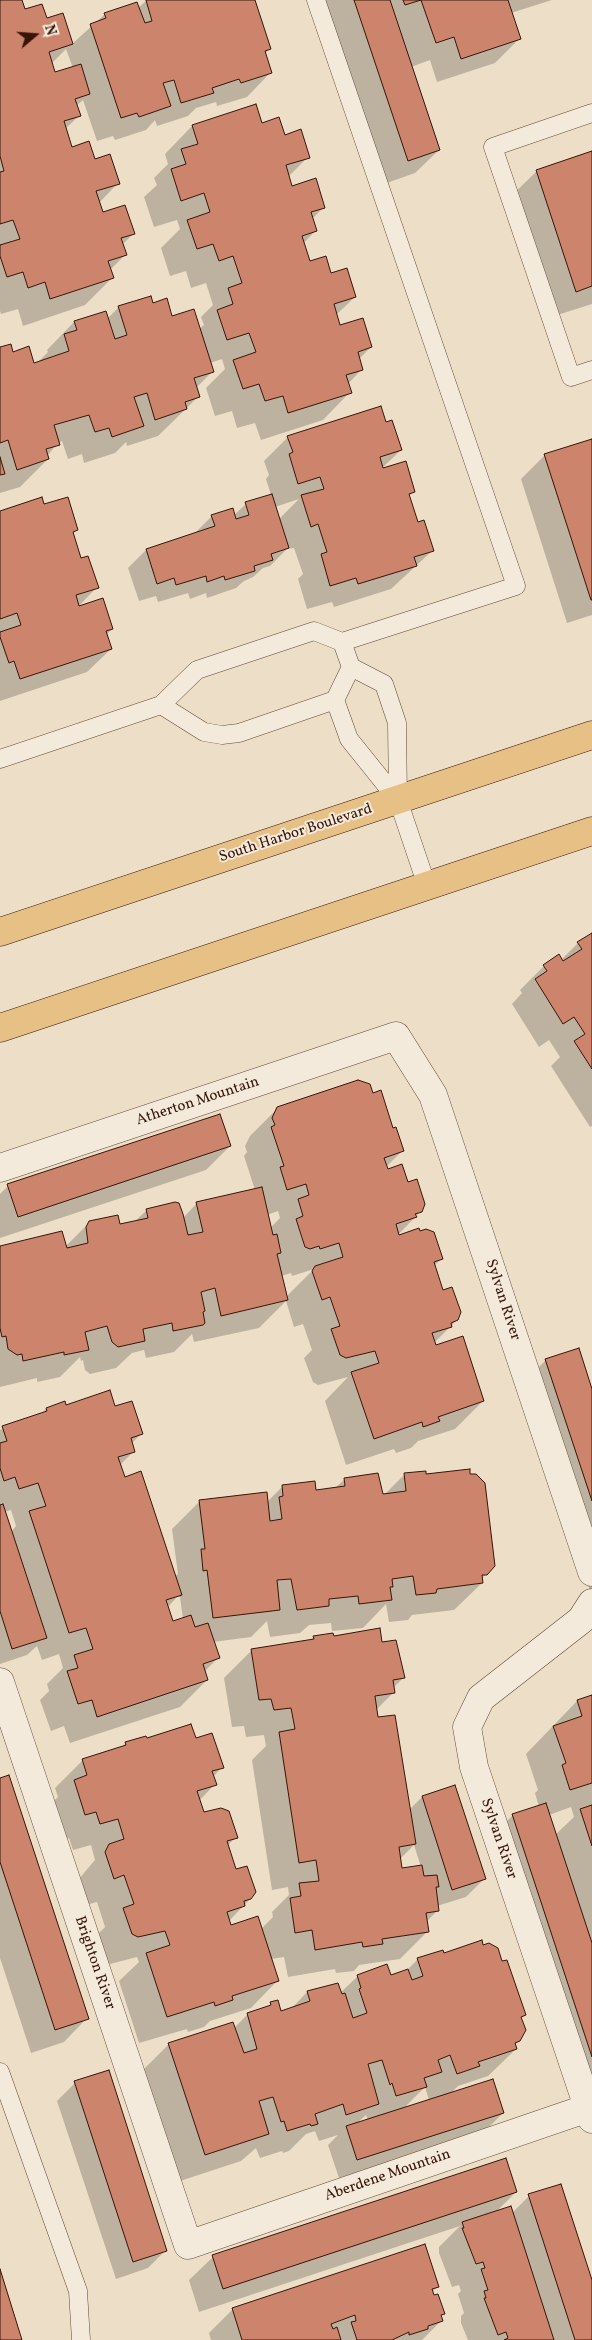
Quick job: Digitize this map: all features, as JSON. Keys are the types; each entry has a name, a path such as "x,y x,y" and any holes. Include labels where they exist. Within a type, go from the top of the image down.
{"main road":[{"name":"South Harbor Boulevard","path":"0,932 592,735"},
{"path":"0,1028 592,831"}],"street":[{"name":"Atherton Mountain","path":"0,1168 396,1036"},
{"name":"Sylvan River","path":"396,1036 433,1095 592,1572"},
{"name":"Sylvan River","path":"590,2113 474,1767 467,1727 481,1698 581,1620 592,1603"},
{"name":"Brighton River","path":"0,1682 188,2245"},
{"name":"Aberdene Mountain","path":"188,2245 590,2113"}],"lane":[{"path":"0,759 161,704 197,670 314,631 342,642 516,586 316,0"},
{"path":"592,113 493,147 571,377 592,370"},
{"path":"342,642 351,667 384,684 398,723 398,800 427,886"},
{"path":"161,704 204,732 222,735 239,733 335,700 351,667"},
{"path":"335,700 349,739 398,800"},
{"path":"0,2072 78,2291 81,2340"}],"building":[{"path":"0,0 22,0 25,9 42,4 47,18 63,13 73,44 49,52 55,72 81,64 90,94 75,99 81,116 64,121 72,147 89,141 95,159 110,154 120,184 96,191 103,212 125,205 135,234 121,238 127,255 108,261 114,278 50,299 45,282 28,288 23,272 7,277 0,256 0,245 20,239 13,220 0,224 0,172 4,171 0,156"},
{"path":"146,0 255,0 271,49 265,51 272,73 241,83 239,79 212,88 214,93 181,103 174,80 163,83 171,106 139,117 137,113 121,118 90,24 106,18 104,13 137,2 145,23 152,21"},
{"path":"354,0 390,0 440,150 408,161"},
{"path":"403,0 421,0 405,5"},
{"path":"421,0 508,0 521,39 461,59 454,37 436,43"},
{"path":"256,104 262,123 279,117 285,135 301,129 310,158 286,165 292,186 316,178 325,208 311,212 317,231 302,236 310,261 326,256 331,273 347,268 356,297 334,304 340,325 363,318 372,347 358,352 363,370 346,375 352,393 288,413 283,396 265,401 259,384 243,389 233,360 256,352 249,333 227,340 217,310 233,304 228,288 242,283 233,256 219,261 213,244 197,249 187,220 210,212 204,193 181,201 171,169 186,164 181,149 198,144 192,125"},
{"path":"592,151 592,286 576,292 536,170"},
{"path":"151,296 153,303 167,298 172,316 194,309 214,372 194,378 200,397 185,402 187,409 155,420 147,393 134,397 144,426 112,437 109,428 95,432 89,415 54,425 60,445 46,449 49,459 17,470 8,440 0,443 0,347 11,344 13,352 29,346 34,363 69,351 64,334 77,330 74,321 106,311 115,339 127,335 118,306"},
{"path":"381,406 386,422 392,420 402,450 380,457 383,468 406,461 415,492 409,494 418,522 424,520 434,551 414,557 417,566 358,584 356,578 330,586 321,554 327,552 318,524 311,527 301,495 324,489 320,477 298,484 289,454 293,452 287,436"},
{"path":"592,439 592,600 591,600 544,454"},
{"path":"0,457 5,474 0,475"},
{"path":"272,494 289,548 271,554 273,560 254,566 255,571 225,580 224,576 207,582 206,576 176,585 174,578 157,584 146,549 215,526 211,515 233,508 236,519 249,515 245,502"},
{"path":"42,497 44,504 68,497 78,530 73,532 81,558 88,556 99,588 76,595 79,606 103,598 113,629 106,631 112,649 20,679 14,661 9,663 0,637 0,632 21,625 17,613 0,619 0,511"},
{"path":"592,933 592,1069 574,1041 585,1034 574,1017 563,1024 535,979 547,971 543,965 559,954 563,961 582,949 577,942"},
{"path":"358,1080 370,1084 373,1093 381,1090 393,1128 396,1127 404,1151 384,1158 388,1169 402,1164 408,1182 417,1179 425,1204 422,1212 415,1214 417,1217 396,1224 399,1235 419,1228 420,1231 426,1229 434,1232 443,1259 434,1262 443,1290 452,1287 461,1312 458,1320 451,1323 452,1327 432,1333 436,1345 463,1336 484,1401 438,1417 440,1421 423,1427 422,1422 374,1439 351,1372 379,1363 375,1351 346,1358 340,1355 331,1329 340,1326 330,1297 322,1300 312,1271 315,1266 343,1257 339,1243 320,1249 319,1246 310,1249 305,1247 296,1219 303,1216 298,1199 309,1195 306,1184 287,1190 280,1167 284,1166 271,1127 275,1125 272,1118 277,1107"},
{"path":"220,1114 231,1146 18,1217 7,1184"},
{"path":"262,1187 273,1235 277,1234 281,1253 277,1254 288,1300 221,1316 215,1288 201,1292 205,1311 203,1312 205,1323 203,1325 173,1331 172,1323 143,1329 145,1341 118,1347 112,1342 107,1326 85,1332 89,1350 64,1355 64,1352 23,1361 22,1354 17,1355 8,1349 6,1336 2,1337 0,1328 0,1246 62,1231 67,1248 88,1243 86,1227 89,1221 118,1215 120,1224 148,1218 146,1209 175,1202 179,1203 188,1235 203,1232 196,1202"},
{"path":"579,1348 592,1389 592,1501 545,1359"},
{"path":"110,1390 115,1406 132,1401 143,1434 131,1438 135,1452 118,1457 125,1477 141,1471 182,1595 166,1600 173,1621 191,1615 195,1627 208,1623 220,1658 203,1664 208,1680 97,1717 92,1700 78,1704 67,1671 78,1668 74,1655 93,1649 86,1628 69,1633 29,1511 46,1506 38,1483 19,1489 15,1477 4,1481 0,1468 0,1443 7,1441 2,1426 47,1411 46,1408 65,1401 66,1405"},
{"path":"470,1469 470,1474 476,1474 485,1483 495,1566 487,1575 482,1575 483,1583 437,1589 436,1593 416,1595 413,1576 392,1579 393,1587 390,1587 392,1600 359,1604 358,1596 329,1599 329,1606 297,1610 291,1579 277,1580 280,1610 213,1618 207,1570 203,1571 201,1549 205,1549 199,1500 267,1492 270,1521 282,1519 279,1497 283,1496 282,1485 315,1481 316,1490 345,1486 344,1478 378,1473 383,1494 406,1491 404,1473 426,1471 426,1474"},
{"path":"3,1504 47,1638 12,1649 0,1611 0,1505"},
{"path":"380,1628 382,1642 396,1640 405,1678 393,1680 395,1693 375,1696 378,1717 395,1715 416,1844 399,1847 402,1868 422,1865 424,1876 437,1875 439,1887 436,1887 439,1911 426,1913 429,1932 382,1939 383,1944 363,1947 362,1942 315,1950 312,1930 295,1933 290,1898 301,1896 299,1883 319,1881 316,1860 299,1863 279,1732 295,1729 291,1708 274,1710 271,1699 259,1700 251,1649 314,1639 313,1636 333,1633 334,1636"},
{"path":"592,1695 592,1783 570,1790 562,1765 566,1763 553,1726 582,1716 577,1700"},
{"path":"191,1724 196,1738 212,1733 224,1768 212,1771 217,1785 197,1791 204,1812 221,1808 229,1811 238,1838 227,1841 236,1869 247,1866 256,1892 251,1899 244,1901 245,1906 227,1912 231,1925 258,1916 279,1981 232,1996 233,2000 215,2006 214,2002 167,2017 146,1953 170,1945 165,1931 138,1937 132,1934 123,1908 134,1904 124,1875 114,1879 105,1852 109,1844 124,1839 118,1819 100,1824 96,1812 85,1815 74,1780 87,1775 82,1759 126,1745 125,1742 146,1736 147,1738"},
{"path":"9,1775 89,2019 55,2030 0,1862 0,1778"},
{"path":"455,1785 486,1879 452,1890 422,1796"},
{"path":"546,1803 592,1943 592,2057 512,1814"},
{"path":"592,1805 592,1846 580,1809"},
{"path":"482,1940 483,1945 489,1943 498,1948 502,1961 507,1960 526,2015 521,2017 526,2030 520,2041 515,2043 517,2049 478,2062 480,2066 457,2074 450,2055 438,2060 442,2072 424,2078 427,2087 396,2096 392,2083 390,2085 382,2060 368,2064 379,2104 346,2115 343,2104 315,2114 318,2124 311,2126 310,2124 287,2131 284,2121 281,2122 273,2097 259,2101 269,2134 205,2155 168,2043 233,2022 244,2053 257,2049 247,2013 271,2005 270,2002 278,2000 281,2011 310,2001 307,1991 338,1983 342,1994 345,1993 353,2018 367,2013 359,1989 361,1988 357,1975 387,1964 391,1975 408,1969 412,1980 423,1976 417,1958 443,1950 444,1953"},
{"path":"109,2070 167,2251 133,2262 74,2081"},
{"path":"493,2079 504,2113 357,2160 346,2126"},
{"path":"506,2158 517,2192 223,2289 212,2255"},
{"path":"561,2184 592,2280 592,2340 575,2340 528,2194"},
{"path":"511,2206 554,2340 504,2340 508,2338 506,2332 498,2335 484,2298 486,2298 484,2291 488,2290 481,2269 485,2268 483,2262 476,2264 462,2228 464,2228 462,2222"},
{"path":"425,2244 439,2287 432,2289 434,2295 438,2294 445,2314 441,2315 443,2321 428,2326 428,2329 409,2335 409,2332 392,2340 357,2340 351,2322 356,2321 355,2315 331,2324 333,2329 337,2327 341,2340 242,2340 232,2308"},
{"path":"0,2269 22,2340 0,2340"}]}
